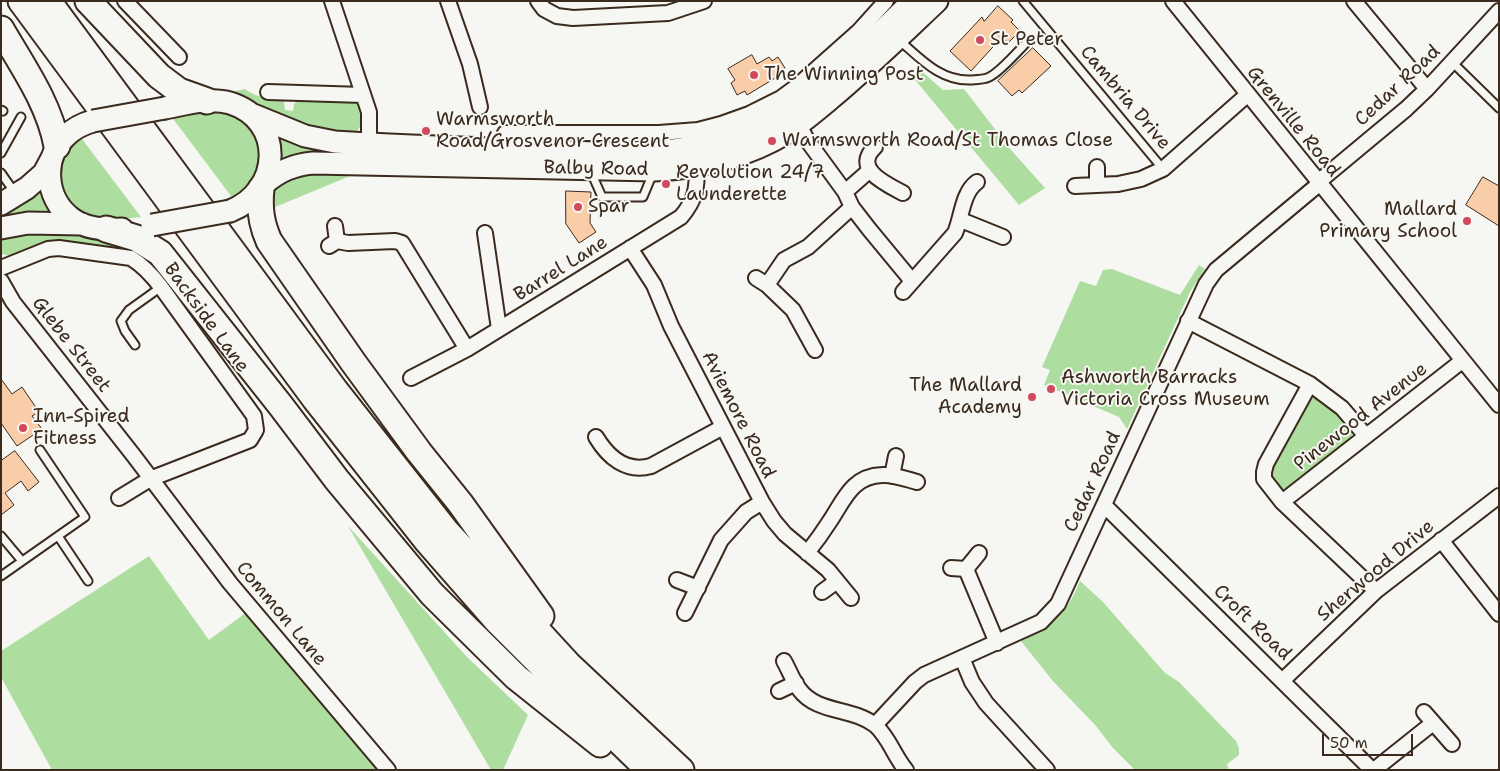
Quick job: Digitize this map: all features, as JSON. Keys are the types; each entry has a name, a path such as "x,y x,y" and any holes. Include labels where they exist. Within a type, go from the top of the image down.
{"highway":[{"path":"21,1 315,399 427,541 505,628 649,770"},
{"path":"48,1 335,390 446,531 568,664 681,770"},
{"path":"88,1 159,76 179,91 207,101"},
{"path":"1,29 44,104 54,128 55,152"},
{"path":"262,186 260,213 269,240 333,334 413,445 460,503 540,615 576,658 688,770"},
{"path":"106,229 136,238 160,253 343,487 432,594 516,677 608,750 630,770"}],"main road":[{"name":"Balby Road","path":"9,200 44,173 55,152 72,130 92,121 207,101 230,103 250,114 304,136 335,142 640,153 683,150 745,132 774,118 803,99 859,52 913,1"},
{"name":"Balby Road","path":"106,229 134,228 230,211 247,202 262,186 283,170 313,163 654,170 697,166 750,151 799,125 857,76 937,1"},
{"path":"250,114 261,126 268,141 270,163 262,186"},
{"path":"55,152 50,171 50,184 54,197 71,218 82,224"},
{"path":"1,228 28,223 82,224 106,229"}],"street":[{"path":"125,1 172,43 179,57"},
{"path":"332,1 369,112 369,144"},
{"path":"448,1 470,64 480,107"},
{"path":"538,1 544,9 557,16 573,18 704,1"},
{"name":"Grenville Road","path":"1173,1 1499,405"},
{"path":"1354,1 1427,89"},
{"path":"505,133 659,134 698,130 721,124 749,114 781,98 796,87 859,31 877,4"},
{"name":"Cedar Road","path":"876,726 915,682 924,675 1041,622 1058,604 1188,321 1206,284 1216,270 1406,109 1496,17"},
{"path":"268,92 289,99 363,95"},
{"path":"1076,186 1118,184 1141,179 1163,169 1247,95"},
{"path":"799,125 807,140 845,192 852,207 912,281"},
{"path":"875,147 867,157 870,170 886,184 903,193"},
{"name":"Barrel Lane","path":"410,378 467,349 681,217 696,194 697,166"},
{"path":"1097,167 1097,185"},
{"path":"845,192 870,170"},
{"path":"903,292 955,233 961,220 966,197 970,189 977,182"},
{"path":"815,350 793,310 761,282 784,260 808,247 852,207"},
{"path":"961,220 1003,237"},
{"path":"335,226 333,243 395,241 402,244 467,349"},
{"path":"485,233 499,329"},
{"name":"Backside Lane","path":"1,268 48,249 69,248 131,258 147,269 254,416 256,430 250,440 150,479"},
{"name":"Aviemore Road","path":"630,248 654,285 671,326 762,502 774,521 785,534 828,570 852,598"},
{"name":"Glebe Street","path":"1,281 13,302 150,479"},
{"path":"1188,321 1310,384 1342,408 1366,436"},
{"name":"Pinewood Avenue","path":"1282,502 1462,361"},
{"path":"1310,384 1266,464 1264,479 1282,502 1376,591"},
{"path":"596,437 606,451 619,462 628,467 642,468 650,466 723,427"},
{"path":"892,476 896,456"},
{"path":"807,553 848,492 864,480 882,475 917,482"},
{"path":"119,498 150,479"},
{"name":"Common Lane","path":"150,479 230,583 388,770"},
{"name":"Sherwood Drive","path":"1283,680 1376,591 1499,496"},
{"path":"686,613 721,540 746,512 762,502"},
{"name":"Croft Road","path":"1104,505 1373,770"},
{"path":"1442,540 1499,614"},
{"path":"966,569 979,553"},
{"path":"951,568 966,569"},
{"path":"966,569 997,643"},
{"path":"677,580 698,588"},
{"path":"822,592 837,580"},
{"path":"962,658 972,682 986,703 1047,770"},
{"path":"784,661 798,689 813,702 823,707 862,717 876,726 884,734 906,770"},
{"path":"779,691 796,683"},
{"path":"1373,770 1429,717 1452,744"}],"lane":[{"name":"Cambria Drive","path":"1023,1 1163,169"},
{"path":"898,38 934,70 948,78 966,80 983,79 991,76 1028,41"},
{"path":"1452,62 1499,108"},
{"path":"1,153 21,117"},
{"path":"14,130 22,135"},
{"path":"1,172 9,200"},
{"path":"135,345 125,331 121,321 129,310 161,287"},
{"path":"1,576 85,517 40,450"},
{"path":"1,536 22,561"},
{"path":"58,536 88,581"}],"green space":[{"path":"918,68 943,90 964,89 1011,150 1045,188 1019,205 911,75"},
{"path":"245,89 257,95 280,99 284,101 285,110 293,111 294,104 301,98 356,101 363,114 362,122 354,134 298,127 231,92"},
{"path":"207,109 228,113 242,120 255,135 258,144 260,163 257,172 249,186 234,200 171,116"},
{"path":"270,132 377,151 275,165"},
{"path":"79,135 141,217 101,219 77,212 68,204 62,194 59,161"},
{"path":"299,171 571,175 579,179 350,176 268,210 274,191"},
{"path":"42,184 56,216 1,220 1,210"},
{"path":"30,232 90,238 148,253 143,260 63,244 12,260 11,256 1,254 1,238"},
{"path":"1199,265 1205,269 1190,292 1127,429 1119,417 1044,385 1050,370 1042,367 1080,281 1096,286 1103,270 1112,269 1180,295"},
{"path":"1316,397 1323,399 1352,426 1352,435 1349,443 1290,488 1281,489 1274,486 1268,470 1305,402"},
{"path":"348,526 467,657 528,715 503,770 491,770"},
{"path":"149,556 209,640 247,612 379,770 52,770 1,677 1,651"},
{"path":"1080,581 1103,602 1165,673 1179,682 1236,741 1239,755 1227,764 1229,770 1135,770 1052,680 1021,641 1045,627 1061,614 1070,602"}],"building":[{"name":"St Peter","path":"998,6 1013,20 1011,22 1020,31 1008,43 1002,37 971,71 950,51 982,17 984,21"},
{"path":"1033,48 1051,66 1022,93 1019,90 1012,96 998,81"},
{"name":"The Winning Post","path":"752,55 757,64 769,57 772,61 778,57 785,68 775,73 777,77 747,95 745,91 737,95 731,83 735,80 728,69"},
{"path":"1483,177 1499,186 1499,226 1466,205"},
{"name":"Spar","path":"566,191 591,192 590,223 596,232 579,243 566,224"},
{"path":"1,379 12,394 22,387 39,412 32,416 42,429 17,446 1,423"},
{"path":"15,451 39,482 28,491 21,481 5,493 14,505 1,515 1,461"}],"place":[{"name":"St Peter","path":"980,40"},
{"name":"The Winning Post","path":"754,75"},
{"name":"Warmsworth Road/Grosvenor Crescent","path":"426,131"},
{"name":"Warmsworth Road/St Thomas Close","path":"772,141"},
{"name":"Revolution 24/7 Launderette","path":"666,184"},
{"name":"Spar","path":"578,207"},
{"name":"Mallard Primary School","path":"1467,221"},
{"name":"Ashworth Barracks Victoria Cross Museum","path":"1051,389"},
{"name":"The Mallard Academy","path":"1032,397"},
{"name":"Inn-Spired Fitness","path":"23,428"}]}
